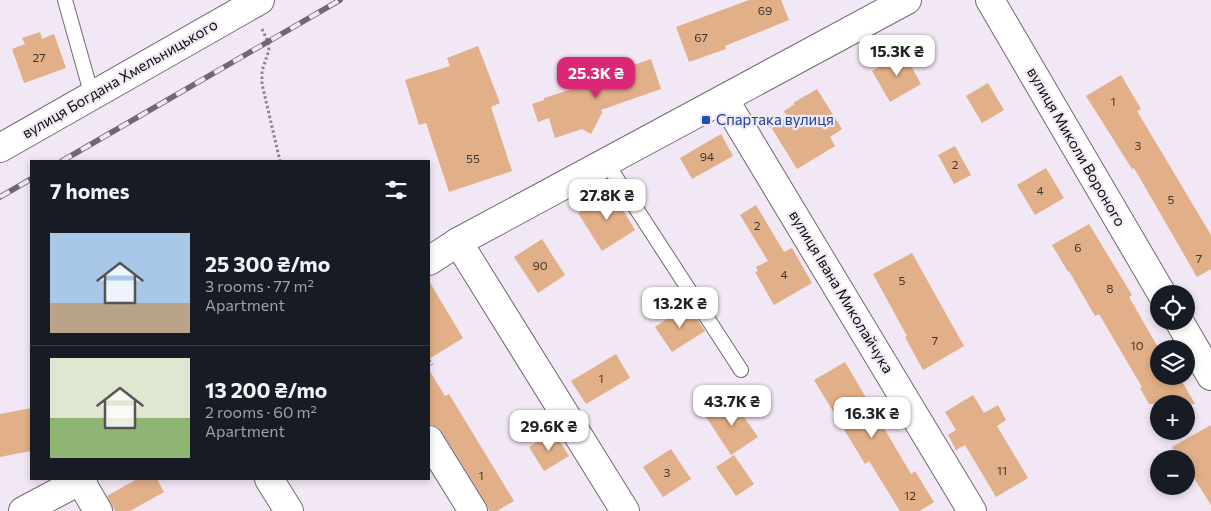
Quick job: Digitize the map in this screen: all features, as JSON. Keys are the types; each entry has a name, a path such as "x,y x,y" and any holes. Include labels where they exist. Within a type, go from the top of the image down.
{"street":[{"path":"430,260 458,242 907,0"},
{"name":"вулиця Миколи Вороного","path":"990,0 1157,285"},
{"name":"вулиця Богдана Хмельницького","path":"0,148 247,4"},
{"name":"вулиця Івана Миколайчука","path":"724,99 972,511"},
{"path":"458,242 624,511"},
{"path":"1184,330 1211,376"},
{"path":"430,442 474,511"},
{"path":"23,511 81,480 98,511"},
{"path":"270,480 289,511"}],"lane":[{"path":"65,0 92,96"},
{"path":"606,162 741,370"}],"path":[{"path":"247,4 268,42 269,50 262,71 262,84 280,160"}],"building":[{"path":"749,0 781,0 789,20 725,46 726,49 689,62 676,27"},
{"path":"40,32 42,39 54,34 66,68 24,83 12,49 25,44 22,38"},
{"path":"478,46 500,103 491,107 512,171 449,192 426,123 419,125 405,80 450,66 447,58"},
{"path":"904,53 921,84 890,102 872,71"},
{"path":"651,59 661,89 601,110 602,113 591,134 582,129 555,138 549,118 538,122 532,104 544,100 544,98 616,75 615,71"},
{"path":"1121,75 1141,109 1137,111 1211,235 1211,269 1197,277 1134,168 1132,169 1086,96"},
{"path":"988,83 1004,110 982,123 966,96"},
{"path":"817,89 842,129 830,137 835,146 797,169 771,127 787,117 784,111 795,104 793,103"},
{"path":"721,134 733,156 692,179 680,158"},
{"path":"955,146 971,175 954,184 938,155"},
{"path":"1046,168 1064,198 1035,215 1017,185"},
{"path":"612,192 635,230 602,251 578,213"},
{"path":"756,205 784,252 792,248 812,283 774,305 755,272 758,271 756,267 768,261 740,215"},
{"path":"1089,224 1132,295 1129,297 1154,340 1150,340 1150,385 1184,385 1190,395 1150,395 1149,404 1140,388 1142,387 1099,314 1095,316 1052,245"},
{"path":"542,239 565,275 538,293 514,257"},
{"path":"912,253 964,346 923,370 905,337 907,336 873,274"},
{"path":"430,283 463,338 430,358"},
{"path":"688,305 705,331 672,352 655,327"},
{"path":"616,354 630,378 586,404 571,381"},
{"path":"845,362 911,474 915,471 934,502 920,511 900,511 869,461 865,464 814,380"},
{"path":"430,372 445,396 449,394 514,501 497,511 489,511 486,503 437,427 430,424"},
{"path":"973,395 984,413 998,405 1006,420 997,426 1028,478 996,497 965,445 956,450 948,435 956,430 945,412"},
{"path":"732,400 758,437 731,455 706,417"},
{"path":"30,408 30,451 0,457 0,414"},
{"path":"1211,425 1211,505 1195,480 1195,450 1174,450 1172,447 1184,440 1195,440 1195,434"},
{"path":"554,432 569,456 544,471 529,447"},
{"path":"671,449 691,479 663,497 643,467"},
{"path":"734,455 754,484 736,496 716,467"},
{"path":"135,480 158,480 164,492 130,511 115,511 107,496"}],"railway":[{"path":"64,160 340,0"},
{"path":"0,197 30,180"}],"place":[{"name":"Спартака вулиця","path":"706,120"}]}
